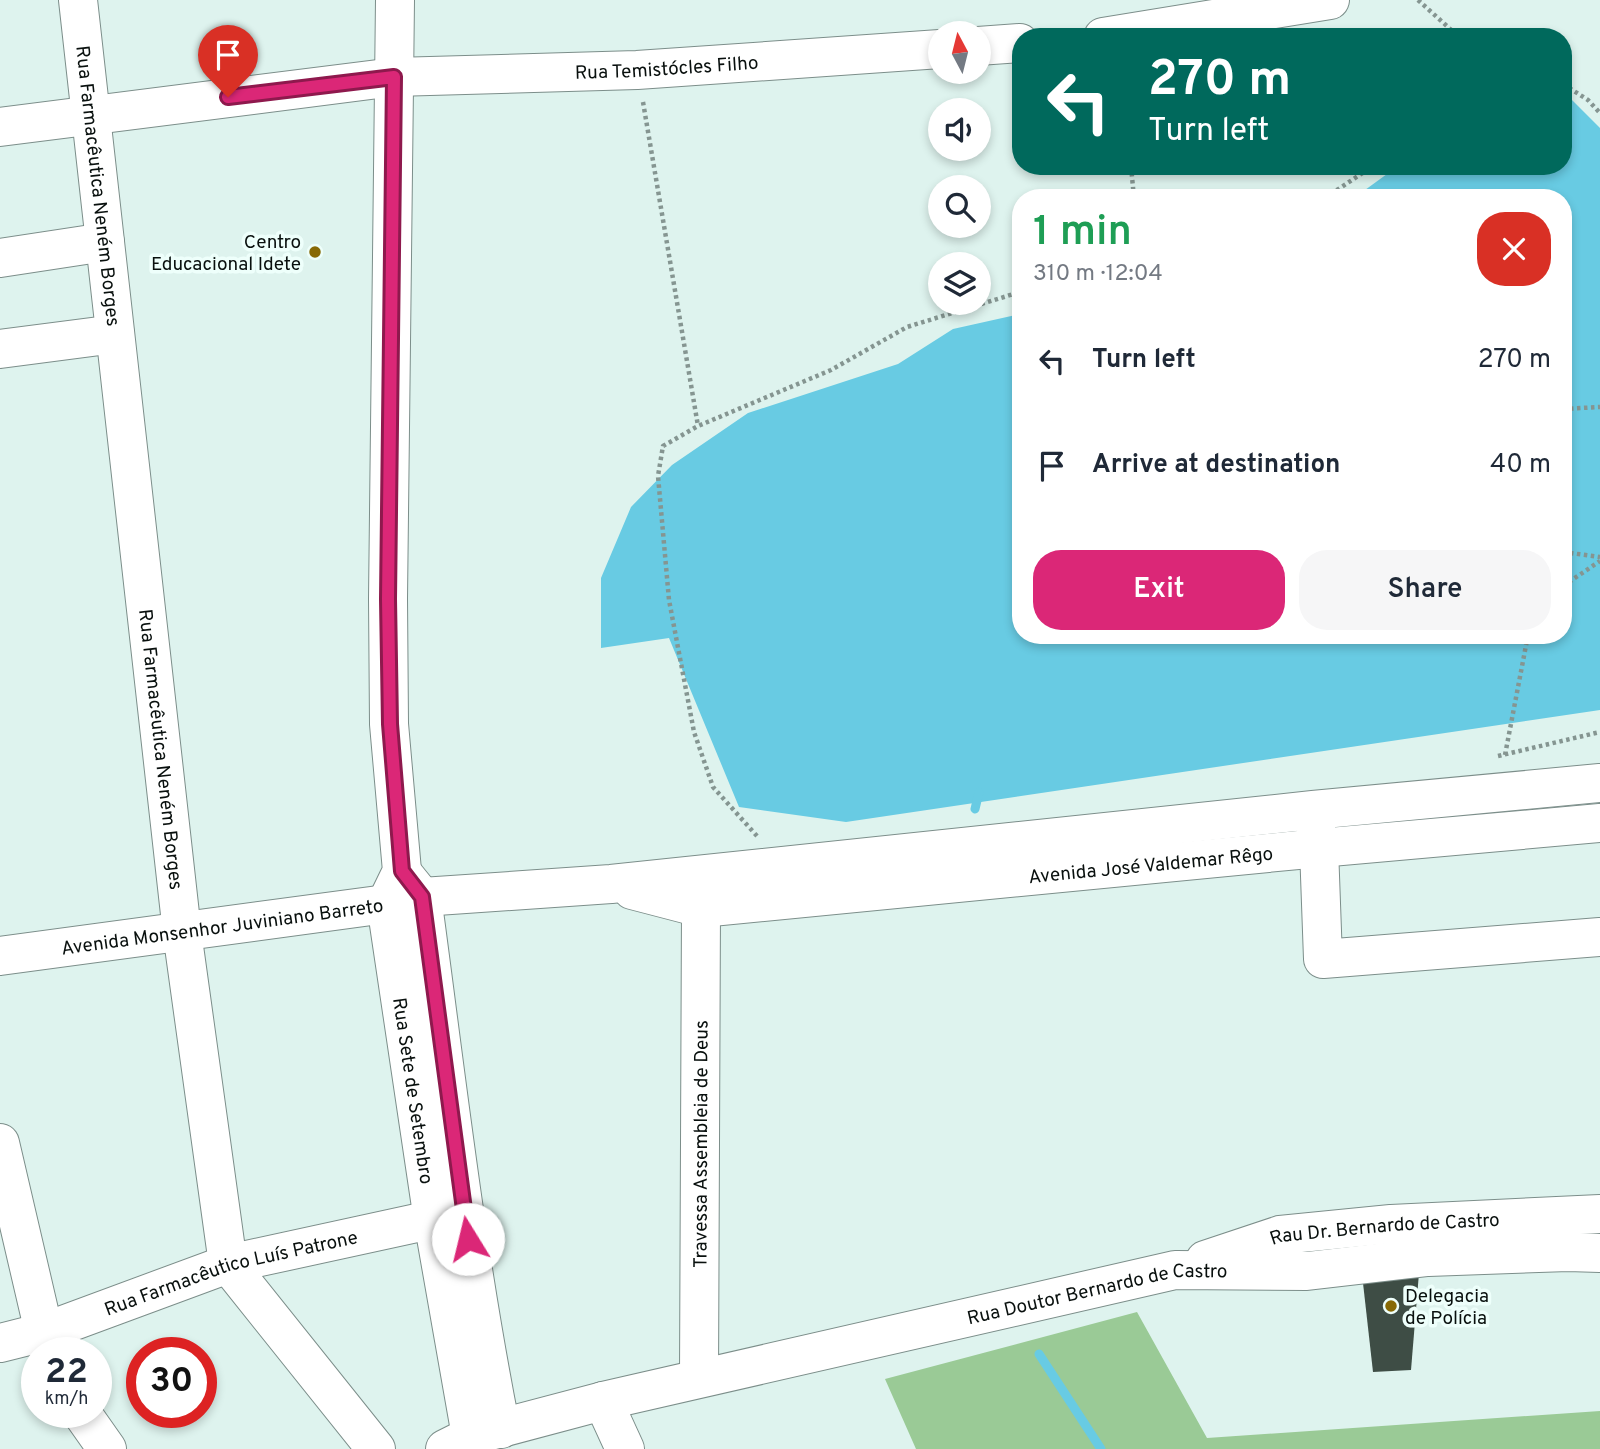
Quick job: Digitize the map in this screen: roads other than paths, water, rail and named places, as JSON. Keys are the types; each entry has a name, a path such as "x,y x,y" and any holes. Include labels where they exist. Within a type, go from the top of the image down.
{"street":[{"name":"Rua Farmacêutica Neném Borges","path":"78,0 182,932 228,1264"},
{"name":"Rua Sete de Setembro","path":"395,0 389,696 403,891 448,1216 473,1438"},
{"path":"1158,28 1330,0"},
{"path":"991,45 1012,44"},
{"name":"Rua Temistócles Filho","path":"0,127 394,77 637,71 928,50"},
{"path":"0,258 104,242"},
{"path":"0,349 115,334"},
{"name":"Avenida José Valdemar Rêgo","path":"707,890 1313,810 1600,782"},
{"path":"1313,810 1319,848 1323,959 1600,937"},
{"name":"Avenida José Valdemar Rêgo","path":"707,890 1319,848 1600,823"},
{"name":"Avenida Monsenhor Juviniano Barreto","path":"0,957 182,932 403,891 611,884 707,890"},
{"name":"Travessa Assembleia de Deus","path":"699,1378 707,890"},
{"path":"0,1143 47,1337"},
{"name":"Rau Dr. Bernardo de Castro","path":"1175,1270 1280,1235 1391,1224 1479,1237 1600,1214"},
{"name":"Rua Farmacêutico Luís Patrone","path":"62,1337 228,1264 448,1216"},
{"path":"1479,1237 1600,1253"},
{"path":"228,1264 376,1449"},
{"name":"Rua Doutor Bernardo de Castro","path":"473,1438 603,1401 699,1378 1175,1270"},
{"name":"Rua Farmacêutico Luís Patrone","path":"0,1343 21,1343"},
{"path":"603,1401 625,1449"},
{"path":"93,1428 107,1449"}],"water":[{"path":"1572,100 1600,128 1600,710 846,822 739,807 669,638 601,648 601,578 631,507 672,465 748,413 898,364 953,329 1012,316 1012,644 1572,644 1572,189 1366,189 1386,175 1572,175"}],"waterway":[{"path":"975,809 979,792"},
{"path":"1039,1354 1101,1449"}],"place":[{"name":"Centro Educacional Idete","path":"315,252"},
{"name":"Delegacia de Polícia","path":"1391,1306"}]}
